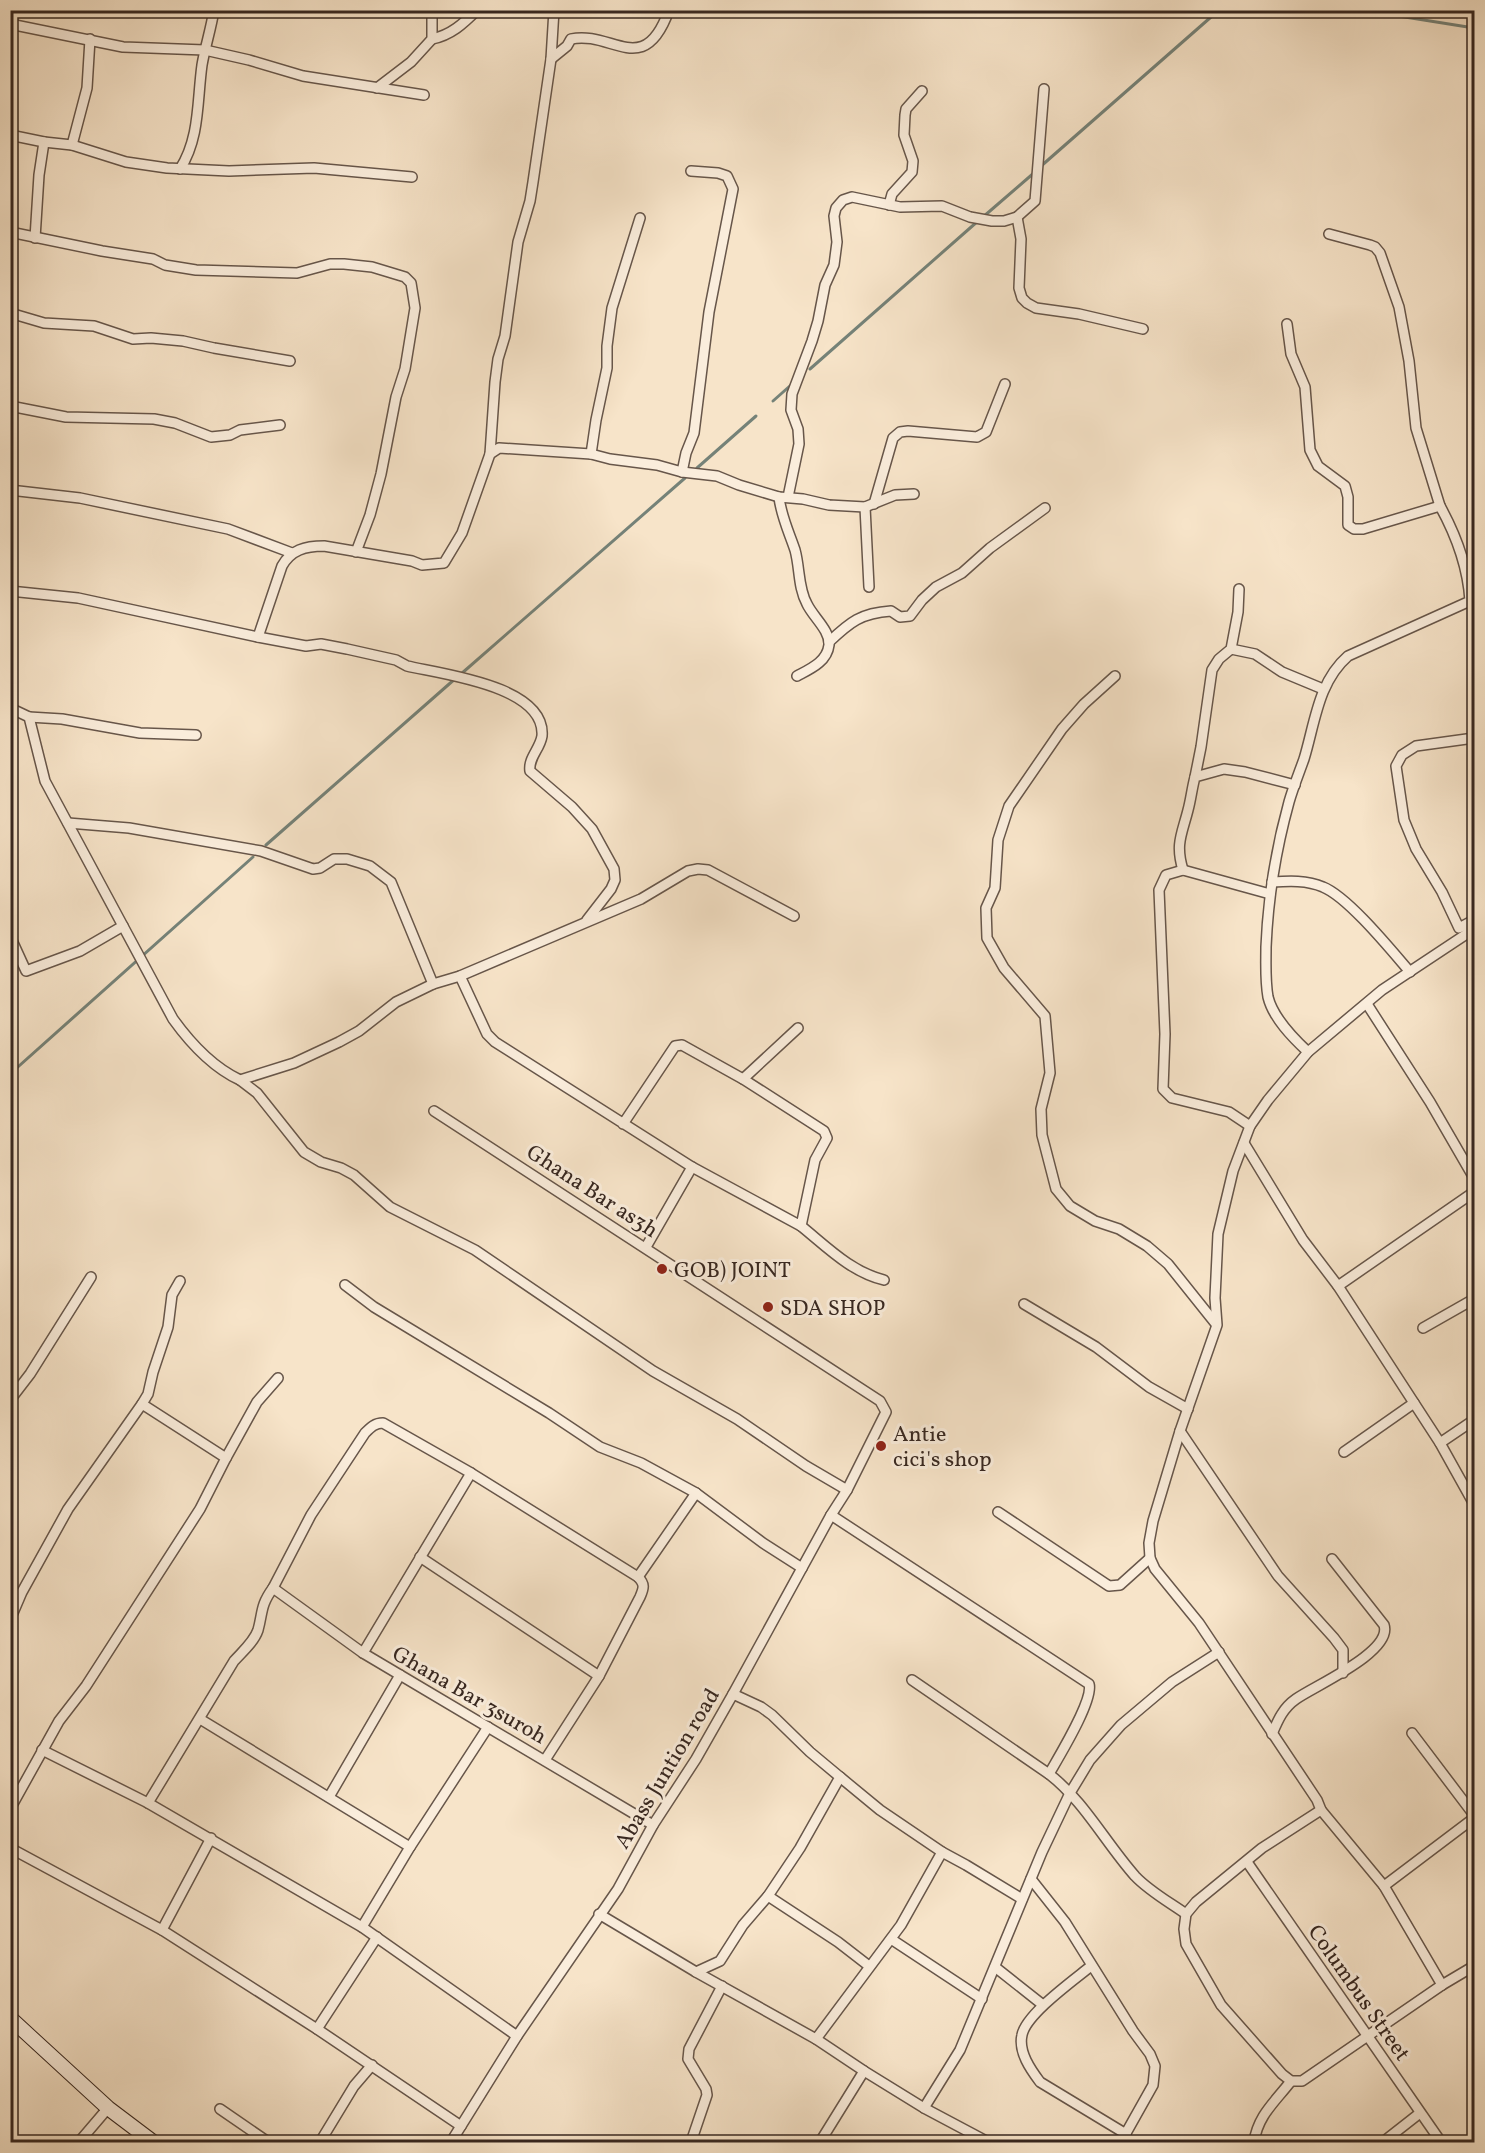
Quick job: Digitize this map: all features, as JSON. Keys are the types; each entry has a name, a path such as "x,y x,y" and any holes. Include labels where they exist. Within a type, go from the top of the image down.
{"street":[{"path":"180,169 194,141 205,50 214,10"},
{"path":"432,10 432,39"},
{"path":"377,88 411,62 432,39 444,36 460,26 477,10"},
{"path":"258,637 282,566 287,556 292,553 311,546 412,561 422,565 444,563 462,533 490,454 495,382 505,336 518,242 530,201 551,59 554,10"},
{"path":"553,35 572,39 582,36 631,49 642,47 651,41 669,10"},
{"path":"10,24 123,47 205,50 303,76 424,95"},
{"path":"72,145 87,88 90,39"},
{"path":"551,59 572,39"},
{"path":"829,642 822,626 806,602 795,552 780,511 799,444 798,429 790,410 792,394 818,321 825,285 834,265 837,242 834,226 836,208 843,200 852,197 900,207 942,206 970,217 992,221 1004,221 1017,217 1035,201 1044,89"},
{"path":"889,204 892,194 912,172 913,160 904,135 905,115 906,109 922,91"},
{"path":"10,135 72,145 126,162 180,169 229,171 314,168 412,177"},
{"path":"35,238 39,176 44,142"},
{"path":"682,472 694,432 710,312 734,189 727,176 691,171"},
{"path":"1017,217 1021,239 1019,288 1022,298 1027,303 1036,308 1079,314 1143,329"},
{"path":"591,454 607,368 607,346 612,308 640,218"},
{"path":"10,232 153,259 165,265 196,270 297,273 330,264 344,264 372,267 405,277 411,283 415,308 405,369 396,397 381,474 356,552"},
{"path":"1308,1052 1288,1031 1269,1000 1266,980 1272,882 1289,802 1323,689 1340,663 1348,656 1472,601 1455,534 1440,506 1416,429 1409,361 1399,307 1380,253 1376,247 1329,234"},
{"path":"10,313 44,323 94,326 133,339 183,341 291,361"},
{"path":"1287,324 1291,354 1305,387 1310,450 1318,466 1345,486 1348,497 1348,525 1354,530 1363,529 1440,506"},
{"path":"869,587 870,505 893,438 900,432 908,431 976,437 982,435 986,432 1005,384"},
{"path":"10,406 66,417 154,419 175,423 211,436 230,435 240,430 280,425"},
{"path":"490,454 500,448 591,454 610,459 671,467 682,472 717,476 783,497 829,505 870,505 895,495 914,494"},
{"path":"10,490 80,498 228,529 292,553"},
{"path":"797,676 817,666 829,642 849,622 869,614 891,611 900,617 910,616 936,587 962,573 990,548 1045,508"},
{"path":"1183,870 1179,857 1179,842 1201,747 1212,670 1219,659 1231,650 1238,612 1239,589"},
{"path":"10,591 78,598 258,637 306,646 321,644 347,649 492,686 523,700 533,708 540,723 542,737 529,765 530,771 572,807 592,829 614,868 615,880 611,889 585,921"},
{"path":"1231,650 1255,654 1282,672 1323,689"},
{"path":"1115,676 1084,704 1062,729 1009,806 998,840 995,888 986,908 987,938 1004,968 1046,1016 1050,1073 1041,1109 1042,1134 1056,1189 1070,1206 1095,1221 1119,1229 1147,1246 1168,1264 1217,1325"},
{"path":"10,708 29,717 62,719 140,733 196,735"},
{"path":"29,717 45,781 173,1019 185,1037 208,1060 257,1093 304,1152 354,1175 390,1207 475,1250 653,1371 737,1419 806,1466 848,1490"},
{"path":"1474,738 1416,746 1402,755 1396,766 1404,820 1416,849 1442,892 1459,928 1474,920"},
{"path":"1195,777 1224,769 1295,785"},
{"path":"68,823 129,828 261,851 313,869 320,868 334,858 370,866 391,882 433,984"},
{"path":"240,1080 294,1063 359,1031 396,1002 433,984 460,976 641,899 688,871 708,870 794,916"},
{"path":"1250,1126 1229,1112 1172,1098 1163,1089 1165,1034 1159,890 1166,875 1183,870 1270,894"},
{"path":"1272,882 1301,881 1323,887 1341,899 1410,972"},
{"path":"10,936 26,971 80,951 123,926"},
{"path":"1442,1985 1384,1886 1321,1810 1317,1800 1219,1652 1199,1623 1155,1569 1150,1558 1149,1543 1153,1521 1180,1431 1217,1325 1215,1298 1218,1234 1233,1171 1250,1126 1268,1100 1308,1052 1382,990 1465,935 1474,926"},
{"path":"1465,935 1474,942"},
{"path":"460,976 487,1034 495,1042 692,1167 801,1226 844,1262 871,1277 884,1280"},
{"path":"1367,1004 1430,1102 1474,1178"},
{"path":"743,1079 798,1028"},
{"path":"623,1124 675,1046 682,1045 743,1079 824,1131 827,1138 815,1160 801,1226"},
{"name":"Ghana Bar as3h","path":"434,1111 880,1401"},
{"path":"1244,1143 1304,1240 1338,1286 1440,1443 1474,1504"},
{"path":"646,1247 692,1167"},
{"path":"1338,1286 1474,1192"},
{"path":"10,1400 30,1374 91,1277"},
{"path":"10,1620 22,1592 68,1509 148,1394 168,1327 172,1295 180,1281"},
{"path":"345,1285 374,1307 549,1413 600,1447 641,1463 696,1493 763,1543 802,1568"},
{"path":"1423,1328 1474,1299"},
{"path":"1023,1304 1096,1347 1149,1386 1188,1409"},
{"path":"10,1809 59,1721 86,1686 200,1509 257,1402 278,1378"},
{"name":"Abass Juntion road","path":"451,2142 517,2036 618,1889 653,1825 696,1759 734,1694 831,1515 848,1490 885,1417 886,1412 880,1401"},
{"path":"1344,1452 1414,1403"},
{"path":"142,1404 226,1458"},
{"path":"1440,1443 1474,1420"},
{"path":"148,1803 234,1662 255,1636 265,1599 311,1515 372,1426 384,1423 471,1473 643,1582 644,1588 640,1597 599,1676 545,1761"},
{"path":"1180,1431 1278,1576 1343,1650 1343,1673"},
{"path":"363,1653 471,1473"},
{"path":"638,1577 696,1493"},
{"path":"998,1512 1109,1586 1120,1586 1150,1558"},
{"path":"831,1515 1089,1684 1090,1690 1084,1708 1048,1774"},
{"path":"420,1557 599,1676"},
{"path":"1272,1734 1281,1713 1295,1700 1343,1673 1382,1641 1386,1631 1384,1625 1332,1559"},
{"name":"Ghana Bar 3suroh","path":"273,1588 363,1653 653,1825"},
{"path":"924,2108 960,2050 1022,1899 1070,1793 1090,1760 1121,1725 1172,1682 1219,1652"},
{"path":"329,1797 400,1675"},
{"path":"912,1680 1048,1774 1070,1793 1094,1821 1136,1877 1186,1914"},
{"path":"734,1694 772,1715 810,1752 880,1810 942,1852 966,1864 1022,1899"},
{"path":"200,1719 410,1847"},
{"path":"362,1927 410,1847 488,1727"},
{"path":"1384,1886 1474,1817 1412,1733"},
{"path":"42,1750 148,1803 362,1927 517,2036"},
{"path":"696,1972 720,1961 742,1925 768,1896 800,1848 840,1777"},
{"path":"1321,1810 1262,1848 1204,1895 1186,1914 1184,1929 1186,1944 1221,2005 1282,2074 1291,2081 1302,2081 1442,1985 1474,1966"},
{"path":"162,1930 211,1838"},
{"path":"10,1848 162,1930 372,2065 461,2126"},
{"path":"816,2039 869,1965 891,1939 942,1852"},
{"name":"Columbus Street","path":"1246,1863 1441,2142"},
{"path":"1031,1879 1065,1922 1091,1966 1150,2054 1155,2066 1153,2085 1123,2138 1040,2082 1032,2071 1022,2047 1021,2036 1024,2028 1044,2005 1091,1966"},
{"path":"768,1896 869,1965"},
{"path":"599,1914 696,1972 816,2039 924,2108 988,2142"},
{"path":"317,2029 377,1937"},
{"path":"891,1939 982,1999"},
{"path":"995,1967 1044,2005"},
{"path":"691,2142 707,2094 688,2059 689,2049 722,1986"},
{"path":"10,2018 108,2108 153,2142"},
{"path":"320,2142 354,2086 372,2065"},
{"path":"820,2142 864,2071"},
{"path":"1254,2142 1256,2128 1264,2113 1291,2081"},
{"path":"79,2142 108,2108"},
{"path":"220,2109 268,2142"},
{"path":"1383,2142 1420,2113"}],"waterway":[{"path":"1040,167 1219,10"},
{"path":"1361,10 1474,28"},
{"path":"983,217 1035,172"},
{"path":"810,369 978,221"},
{"path":"773,401 791,385"},
{"path":"697,468 756,416"},
{"path":"461,674 685,478"},
{"path":"266,845 456,678"},
{"path":"10,1074 253,857"}],"place":[{"name":"GOB) JOINT","path":"662,1269"},
{"name":"SDA SHOP","path":"768,1307"},
{"name":"Antie cici's shop","path":"881,1446"}]}
